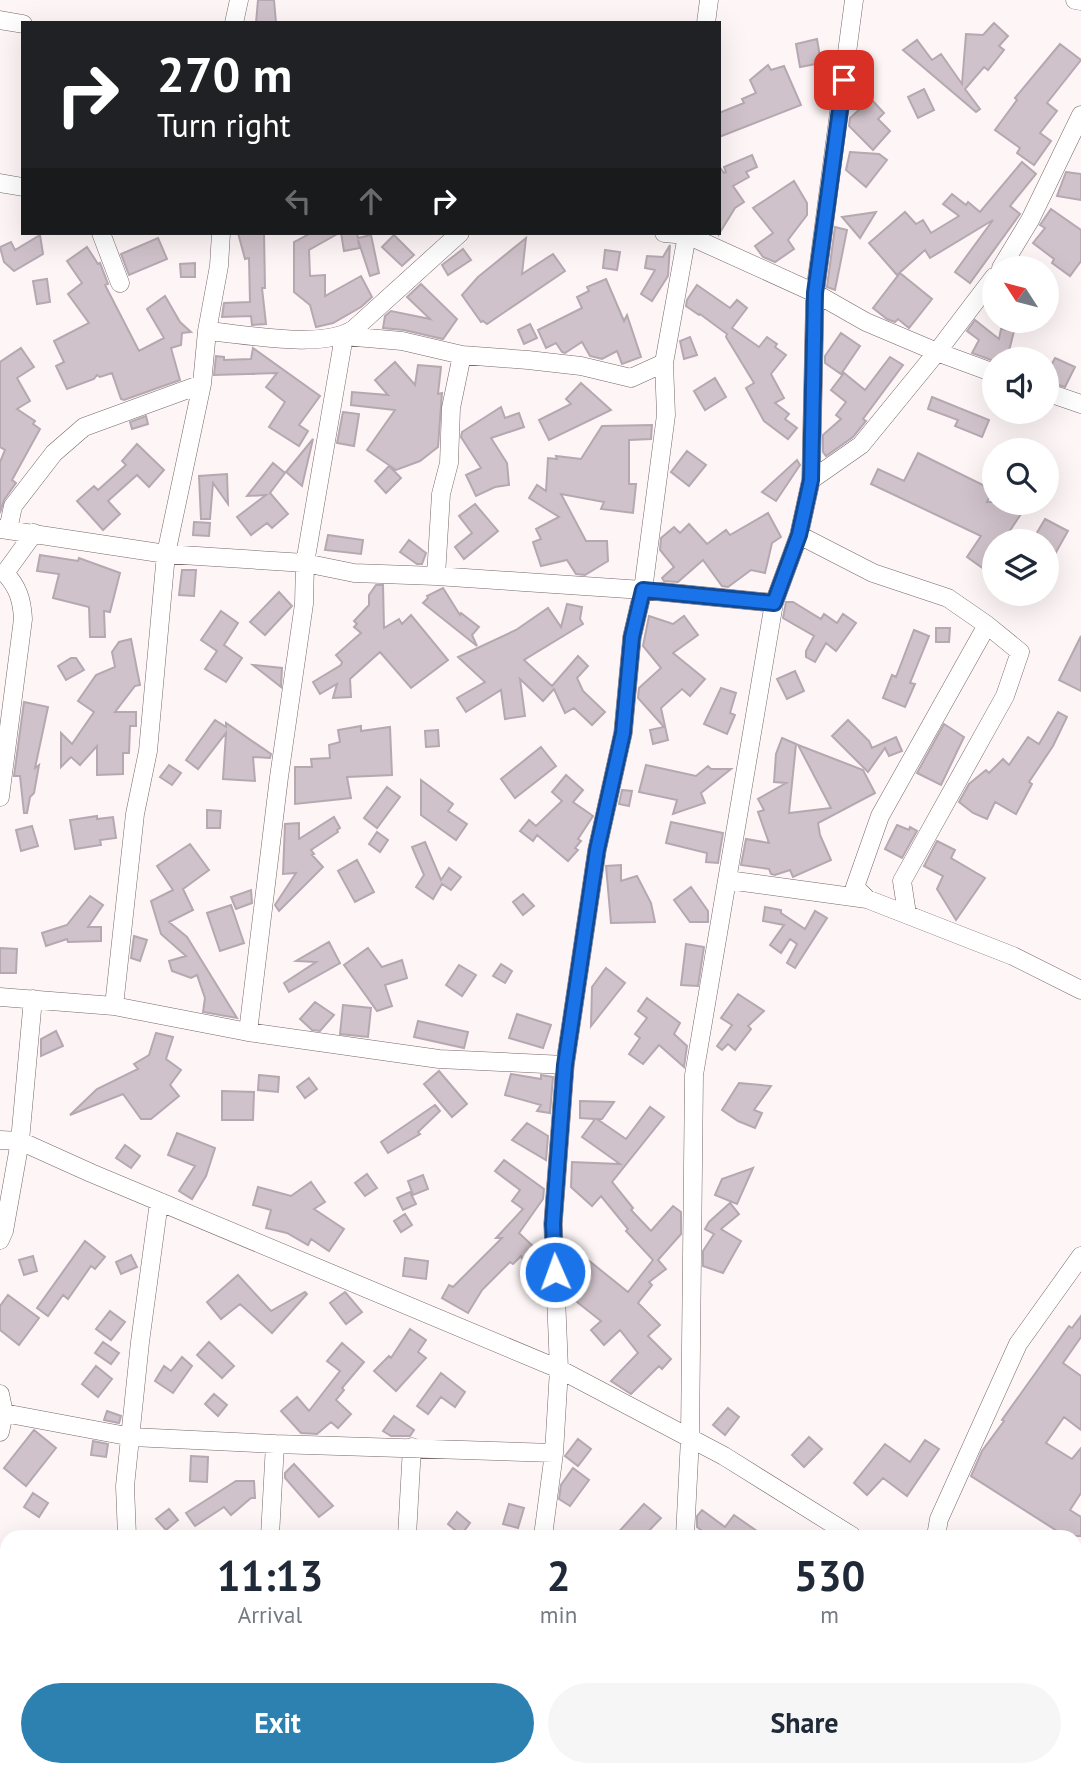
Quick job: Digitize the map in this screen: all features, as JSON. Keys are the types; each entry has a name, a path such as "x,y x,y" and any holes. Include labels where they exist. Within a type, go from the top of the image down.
{"street":[{"path":"234,21 239,0"},
{"path":"706,21 709,0"},
{"path":"685,1530 690,1438 694,1075 774,603 799,535 811,480 815,293 854,0"},
{"path":"1075,0 1081,1"},
{"path":"0,20 21,24"},
{"path":"1008,256 1030,220 1081,115"},
{"path":"0,183 21,187"},
{"path":"102,235 120,283"},
{"path":"114,1006 135,814 148,751 166,554 202,384 221,235"},
{"path":"248,1032 279,777 304,604 305,563 344,336 458,235"},
{"path":"544,1530 554,1453 559,1369 553,1224 565,1065 597,850 623,733 632,637 643,590 666,415 664,363 687,235"},
{"path":"689,235 815,293 866,322 982,369"},
{"path":"811,480 861,445 982,293"},
{"path":"207,331 314,340 344,336 402,341 463,355 581,366 631,378 664,363"},
{"path":"436,576 441,494 449,463 451,408 463,355"},
{"path":"202,384 84,427 54,453 13,506 3,527 166,554 305,563 355,573 643,590 774,603"},
{"path":"1059,396 1081,404"},
{"path":"0,797 8,674 23,620 22,602 15,583 5,573 34,533"},
{"path":"799,535 873,573 948,598 1020,652 1005,696 902,881 907,914"},
{"path":"867,899 855,887 880,816 987,625"},
{"path":"728,880 867,899 1013,956 1081,990"},
{"path":"0,997 114,1006 248,1032 439,1059 565,1065"},
{"path":"0,1240 4,1231 20,1140 33,999"},
{"path":"0,1140 20,1140 159,1202 559,1369 724,1456 830,1530"},
{"path":"127,1530 125,1486 140,1342 159,1202"},
{"path":"937,1530 939,1519 1018,1344 1081,1256"},
{"path":"0,1394 4,1413 0,1432"},
{"path":"4,1413 132,1437 554,1453"},
{"path":"270,1530 275,1444"},
{"path":"407,1530 412,1447"}],"building":[{"path":"258,0 274,0 276,21 256,21"},
{"path":"994,23 1008,36 999,46 1004,50 988,70 984,67 965,89 980,109 976,112 903,50 917,40 932,60 941,54 962,84 966,34 983,35"},
{"path":"817,39 821,63 800,67 796,44"},
{"path":"1060,44 1081,60 1047,103 1057,111 1040,133 1051,141 1034,165 1017,153 1020,148 995,130 1017,100 1015,98"},
{"path":"768,65 771,70 784,66 801,105 721,136 721,112 744,103 742,99 756,93 750,80"},
{"path":"924,89 934,110 918,118 908,97"},
{"path":"871,99 884,113 878,119 890,131 873,150 849,126 850,118"},
{"path":"850,152 879,154 887,160 866,187 846,170"},
{"path":"752,155 757,167 746,172 749,177 733,186 744,202 735,208 721,231 721,169 726,172 724,167"},
{"path":"1022,162 1036,174 1010,206 1020,214 990,256 982,256 982,266 970,283 955,272 993,220 930,258 925,250 897,275 869,243 905,212 916,224 923,220 931,233 959,216 943,204 952,194 980,212"},
{"path":"1066,172 1081,174 1081,200 1057,196"},
{"path":"794,181 807,203 807,215 788,240 794,249 775,262 763,257 755,246 773,233 753,208"},
{"path":"1051,209 1081,230 1081,261 1070,276 1059,268 1059,256 1050,256 1033,243 1045,228 1040,225"},
{"path":"876,212 860,238 842,217"},
{"path":"835,227 847,230 835,290 827,287"},
{"path":"40,235 43,254 14,271 4,262 0,247 11,242 15,250"},
{"path":"239,235 264,235 265,288 262,288 266,324 252,325 251,316 222,317 224,303 250,302 249,258 245,259"},
{"path":"307,235 335,235 309,250 310,276 325,275 325,296 361,276 372,297 361,307 333,323 316,327 310,305 294,292 294,242"},
{"path":"341,235 357,235 358,238 371,235 379,273 370,276 358,240 360,248 344,251"},
{"path":"394,235 414,255 402,266 382,247"},
{"path":"158,238 167,259 129,275 121,254"},
{"path":"526,238 522,274 553,254 565,271 487,324 481,322 462,295 478,277"},
{"path":"670,245 668,276 652,301 641,294 655,270 645,268 647,256 663,257"},
{"path":"87,247 98,264 100,263 108,284 105,285 139,351 164,338 147,309 165,296 180,322 191,332 182,333 181,345 171,348 180,380 124,400 121,399 112,373 100,377 97,375 94,379 67,389 56,366 64,362 54,341 89,323 68,294 82,283 67,261"},
{"path":"463,249 471,260 448,275 442,265"},
{"path":"605,250 620,252 617,270 603,268"},
{"path":"195,263 195,277 181,277 180,264"},
{"path":"900,273 932,299 909,328 898,319 895,322 887,319 873,308"},
{"path":"47,279 50,302 37,304 33,281"},
{"path":"606,279 624,321 627,315 641,357 622,364 617,351 602,359 590,356 582,342 565,353 556,343 546,348 538,330 582,308 577,297 589,291 587,287"},
{"path":"421,284 457,319 443,339 383,328 385,316 391,311 430,319 407,297"},
{"path":"697,285 730,308 737,300 747,308 732,328 759,347 767,337 786,355 771,374 784,398 775,403 789,414 785,419 797,428 788,439 764,421 746,388 754,383 726,337 727,334 686,306"},
{"path":"975,320 982,326 982,333 991,333 999,339 1000,333 1014,333 1010,347 982,347 982,357 972,353 979,340 967,331"},
{"path":"530,324 537,338 524,344 518,330"},
{"path":"841,333 860,346 841,374 825,363 825,356"},
{"path":"690,337 697,355 684,359 680,341"},
{"path":"21,348 34,367 17,378 30,401 17,409 35,421 33,424 40,429 12,480 16,483 4,500 0,513 0,462 5,450 0,447 0,362"},
{"path":"253,348 320,396 299,425 308,431 299,446 269,427 285,402 266,387 277,373 214,375 216,356 224,357 224,360 251,359"},
{"path":"890,357 903,365 853,437 826,456 823,452 823,435 841,419 836,415 846,402 831,390 844,373 865,390"},
{"path":"1059,360 1075,367 1065,387 1059,385"},
{"path":"395,362 415,385 418,365 441,367 438,394 442,393 438,447 420,461 396,470 367,450 395,410 351,405 352,392 388,395 375,380"},
{"path":"715,378 726,397 705,410 694,391"},
{"path":"581,383 611,410 549,440 539,420 571,404 566,399"},
{"path":"932,397 982,417 982,424 987,424 982,437 955,426 958,420 928,409"},
{"path":"501,407 505,418 519,413 524,427 491,438 507,463 509,485 495,487 476,496 466,475 481,468 461,437 462,432"},
{"path":"343,412 359,414 354,446 337,443"},
{"path":"146,416 148,424 132,429 130,422"},
{"path":"652,425 651,439 629,440 629,484 636,484 633,513 601,509 604,502 561,494 586,541 607,541 608,561 585,575 576,574 567,560 541,566 533,542 541,539 536,529 559,517 529,498 537,485 546,491 548,458 557,459 556,456 581,459 602,426"},
{"path":"313,439 302,486 286,472"},
{"path":"137,444 164,470 149,487 137,475 108,501 120,514 103,530 77,501 94,486 98,490 126,465 122,461"},
{"path":"687,451 706,465 689,486 671,472"},
{"path":"918,453 982,485 982,515 1020,515 1011,529 982,529 982,568 967,557 981,536 871,484 878,469 904,481"},
{"path":"797,460 800,465 776,501 762,492"},
{"path":"273,463 285,473 270,493 288,514 272,528 267,523 251,535 237,517 266,495 247,496"},
{"path":"389,466 401,478 386,493 375,481"},
{"path":"227,474 228,504 213,483 210,519 201,519 199,476"},
{"path":"475,504 498,531 464,559 455,547 472,533 459,516"},
{"path":"768,513 781,537 772,543 765,573 751,570 728,587 722,586 703,560 678,582 664,581 662,578 674,567 660,550 661,538 674,527 680,533 689,524 707,544 726,530 730,535"},
{"path":"1045,519 1068,531 1059,547 1059,529 1039,529"},
{"path":"194,522 210,523 209,536 193,535"},
{"path":"328,535 363,540 361,554 325,550"},
{"path":"409,540 426,553 422,564 417,564 400,552"},
{"path":"40,555 78,561 79,558 120,573 110,612 104,611 105,637 90,637 89,607 53,598 59,574 37,571"},
{"path":"182,570 196,570 194,596 179,595"},
{"path":"376,585 383,585 384,628 399,619 402,624 411,615 448,660 411,688 380,652 350,679 351,697 333,698 337,684 320,694 313,682 341,665 342,662 336,655 361,633 354,627 357,624 354,621 369,605 369,595"},
{"path":"443,588 460,615 461,613 479,627 472,635 477,646 423,603 427,596"},
{"path":"279,592 292,606 265,635 250,622"},
{"path":"786,602 793,602 821,619 824,614 837,623 843,614 856,623 836,651 826,643 815,662 806,657 806,651 814,636 783,618"},
{"path":"567,604 582,607 580,619 583,624 524,660 552,686 578,656 588,666 577,678 583,691 605,712 592,725 574,708 565,713 554,689 543,701 520,679 525,716 505,719 501,690 466,712 457,698 485,682 458,657 516,630 548,608 561,627"},
{"path":"221,611 238,623 224,645 242,658 226,682 205,669 217,651 201,640"},
{"path":"649,616 673,624 684,616 698,635 673,653 705,679 690,696 682,689 661,708 668,740 653,744 650,730 664,727 638,698 639,688 661,668 643,646"},
{"path":"936,628 950,628 949,642 936,642"},
{"path":"914,630 929,636 910,683 915,684 905,707 883,698 892,675 896,677"},
{"path":"1081,636 1081,691 1059,680"},
{"path":"131,639 140,685 135,686 115,712 136,712 136,726 130,726 129,753 123,753 123,774 97,775 97,746 80,765 71,757 61,767 61,733 72,744 94,712 78,701 96,675 115,667 112,652 119,642"},
{"path":"76,658 84,670 66,680 58,666"},
{"path":"253,665 282,668 281,687"},
{"path":"795,671 804,691 787,699 777,679"},
{"path":"721,688 736,693 730,713 735,715 727,734 704,724"},
{"path":"24,702 48,707 35,768 39,765 34,793 30,797 27,813 24,813 20,776 14,776"},
{"path":"1058,712 1067,717 1053,746 1029,782 1032,784 1016,814 995,802 987,819 973,813 959,802 969,784 986,770 989,773 1003,759 1009,765 1028,737 1039,744"},
{"path":"215,720 226,727 226,723 271,754 270,758 253,757 255,781 223,779 226,733 198,769 186,760"},
{"path":"848,720 869,741 872,748 896,737 902,751 889,756 885,748 868,772 832,736"},
{"path":"944,724 964,737 941,785 917,773"},
{"path":"361,726 361,731 390,727 392,775 347,777 351,798 295,804 295,767 312,767 311,759 330,758 329,745 340,742 338,730"},
{"path":"438,730 439,746 426,747 425,731"},
{"path":"782,738 796,744 789,813 831,808 798,745 863,770 875,793 818,823 831,860 793,877 790,870 775,875 771,874 769,869 741,865 746,839 769,843 758,812 764,810 758,799 786,783 774,782 776,754"},
{"path":"541,747 556,766 515,798 501,779"},
{"path":"169,765 181,773 172,785 160,777"},
{"path":"646,765 696,776 708,766 711,769 731,769 701,793 705,803 673,814 677,800 639,792"},
{"path":"566,775 583,790 573,802 593,816 578,839 581,841 575,848 578,850 568,861 537,835 533,841 520,831 529,820 536,826 562,801 552,792"},
{"path":"421,780 453,804 448,811 467,824 456,840 421,815"},
{"path":"387,787 400,797 377,828 364,818"},
{"path":"622,790 632,791 629,806 619,804"},
{"path":"207,810 221,811 220,828 207,828"},
{"path":"97,816 97,819 113,817 116,838 100,840 101,845 75,849 70,820"},
{"path":"334,817 340,828 338,832 311,850 323,867 279,911 275,905 296,873 283,874 285,824 299,823 299,839"},
{"path":"671,822 723,833 718,863 706,862 707,853 666,843"},
{"path":"897,825 917,831 902,858 885,849"},
{"path":"32,826 38,846 21,851 16,830"},
{"path":"377,832 388,840 380,852 369,844"},
{"path":"937,841 955,850 951,858 985,878 956,920 937,889 943,876 924,866"},
{"path":"425,842 441,880 449,868 461,877 451,890 442,884 433,899 416,887 424,875 412,847"},
{"path":"190,844 209,870 183,889 193,910 169,922 187,937 237,1018 203,1012 205,998 197,975 191,978 172,971 169,961 186,956 161,934 151,901 173,890 157,866"},
{"path":"357,860 374,892 355,902 338,871"},
{"path":"621,865 621,881 637,876 651,903 655,922 611,923 606,866"},
{"path":"691,887 708,911 708,922 690,922 674,900"},
{"path":"251,890 252,903 236,909 231,897"},
{"path":"523,894 534,906 523,915 513,902"},
{"path":"90,896 103,905 88,927 101,927 101,941 68,942 67,939 46,946 42,933 67,925"},
{"path":"231,905 244,943 220,951 207,913"},
{"path":"765,907 781,910 781,913 805,929 815,911 827,918 795,968 787,963 797,944 790,939 781,953 770,945 784,925 763,921"},
{"path":"134,936 147,940 140,961 131,958"},
{"path":"329,942 340,963 289,992 284,983 316,962 296,961"},
{"path":"686,944 704,947 698,986 681,985"},
{"path":"0,948 17,949 16,973 0,973"},
{"path":"368,948 382,967 402,960 407,978 385,985 392,1006 377,1011 344,965"},
{"path":"501,964 512,971 505,983 493,976"},
{"path":"459,965 476,975 462,996 446,985"},
{"path":"606,968 625,983 591,1026 592,987"},
{"path":"738,994 764,1011 748,1026 751,1029 735,1050 728,1044 722,1050 717,1046 732,1025 721,1018"},
{"path":"647,998 680,1023 674,1034 687,1046 684,1067 659,1045 643,1064 629,1054 640,1038 635,1034 647,1018 638,1011"},
{"path":"315,1002 334,1015 320,1031 312,1030 300,1019"},
{"path":"343,1005 371,1008 368,1037 340,1034"},
{"path":"517,1014 551,1025 543,1048 509,1038"},
{"path":"418,1021 468,1032 464,1048 414,1037"},
{"path":"56,1031 63,1046 41,1056 41,1039"},
{"path":"156,1033 173,1037 166,1059 181,1070 170,1085 179,1096 151,1119 141,1119 123,1094 70,1115 97,1089 138,1069 134,1064 149,1055"},
{"path":"439,1071 467,1104 452,1117 424,1084"},
{"path":"511,1074 541,1079 541,1075 553,1077 550,1113 537,1111 541,1105 505,1095"},
{"path":"259,1075 279,1077 278,1092 258,1090"},
{"path":"309,1078 317,1089 305,1098 297,1087"},
{"path":"739,1083 771,1086 754,1110 762,1113 755,1128 722,1110"},
{"path":"222,1091 254,1092 253,1120 222,1120"},
{"path":"580,1101 614,1102 602,1119 597,1119 626,1139 650,1107 664,1117 612,1182 633,1208 631,1210 651,1231 673,1206 681,1212 681,1234 658,1260 666,1269 649,1282 652,1285 638,1303 660,1325 648,1336 671,1359 662,1369 659,1366 631,1394 611,1381 638,1353 620,1330 604,1345 591,1330 601,1321 567,1294 567,1286 588,1260 628,1292 653,1260 626,1231 628,1229 601,1196 592,1206 571,1187 572,1162 620,1164 582,1137 595,1119 580,1118"},
{"path":"435,1105 440,1111 418,1132 420,1134 388,1153 381,1142"},
{"path":"527,1123 548,1136 546,1160 512,1140"},
{"path":"177,1133 215,1148 206,1176 192,1199 179,1191 195,1166 168,1155"},
{"path":"125,1145 140,1156 131,1168 116,1158"},
{"path":"504,1160 544,1189 543,1199 519,1233 535,1248 543,1264 544,1276 533,1281 521,1256 513,1264 510,1262 482,1290 468,1313 442,1298 449,1285 453,1287 502,1238 496,1238 523,1209 512,1201 520,1190 495,1171"},
{"path":"753,1168 737,1204 715,1195 722,1179"},
{"path":"367,1174 377,1188 365,1196 355,1183"},
{"path":"423,1175 428,1189 413,1195 408,1181"},
{"path":"311,1182 325,1202 314,1209 344,1229 329,1251 311,1239 308,1245 287,1233 266,1228 271,1210 253,1205 258,1187 291,1196"},
{"path":"410,1192 416,1204 403,1210 397,1198"},
{"path":"730,1203 739,1214 721,1229 741,1241 723,1273 703,1266 703,1251 714,1234 705,1229"},
{"path":"405,1214 412,1225 401,1232 394,1221"},
{"path":"85,1241 105,1257 95,1269 91,1266 68,1299 63,1295 48,1316 37,1308"},
{"path":"131,1255 137,1267 121,1274 116,1262"},
{"path":"33,1256 37,1271 24,1275 19,1260"},
{"path":"405,1258 428,1261 426,1279 403,1276"},
{"path":"238,1275 271,1311 305,1292 307,1294 272,1333 240,1304 221,1319 207,1302"},
{"path":"345,1292 362,1312 346,1324 330,1303"},
{"path":"8,1295 39,1318 19,1345 0,1330 0,1306"},
{"path":"110,1311 125,1322 111,1340 96,1329"},
{"path":"1081,1316 1081,1337 1063,1363 1081,1376 1081,1430 1064,1417 1046,1443 1072,1459 1081,1448 1081,1493 1070,1510 1081,1517 1081,1530 1056,1530 971,1476 982,1451 1004,1421 1002,1420 1069,1326 1072,1328"},
{"path":"410,1329 426,1340 418,1352 426,1358 396,1391 374,1371 389,1356 391,1358"},
{"path":"103,1342 119,1353 111,1364 95,1353"},
{"path":"209,1342 234,1366 222,1378 197,1355"},
{"path":"342,1343 364,1362 342,1388 344,1390 336,1400 351,1414 338,1428 331,1422 317,1434 301,1433 281,1411 297,1397 309,1411 340,1371 327,1361"},
{"path":"182,1357 192,1366 173,1393 155,1381 164,1366 171,1371"},
{"path":"96,1366 112,1379 98,1397 82,1384"},
{"path":"441,1373 465,1392 455,1407 441,1397 428,1414 417,1406"},
{"path":"214,1394 227,1405 218,1416 205,1404"},
{"path":"728,1408 739,1417 725,1435 713,1425"},
{"path":"107,1411 121,1416 119,1423 104,1420"},
{"path":"394,1416 414,1430 410,1436 391,1436 383,1431"},
{"path":"34,1430 56,1448 26,1486 4,1468"},
{"path":"809,1437 822,1449 804,1467 792,1455"},
{"path":"578,1439 591,1449 578,1466 565,1456"},
{"path":"925,1440 939,1449 907,1496 883,1478 867,1495 854,1483 885,1444 910,1462"},
{"path":"93,1441 108,1444 106,1457 91,1455"},
{"path":"191,1456 208,1457 207,1482 190,1481"},
{"path":"294,1464 333,1506 319,1517 285,1478 285,1473"},
{"path":"573,1468 589,1480 570,1506 559,1499 561,1485"},
{"path":"236,1481 254,1481 255,1498 251,1498 231,1515 224,1507 195,1526 186,1513"},
{"path":"33,1493 48,1503 39,1517 24,1507"},
{"path":"509,1504 524,1508 518,1528 503,1524"},
{"path":"644,1504 661,1518 650,1530 620,1530"},
{"path":"169,1509 178,1520 166,1530 156,1519"},
{"path":"702,1510 725,1527 734,1515 755,1530 701,1530 697,1527 697,1516"},
{"path":"457,1512 470,1523 465,1530 455,1530 448,1524"}],"route":[{"path":"555,1272 553,1224 565,1065 597,850 623,733 632,637 643,590 774,603 799,535 811,480 815,293 844,80"}]}
